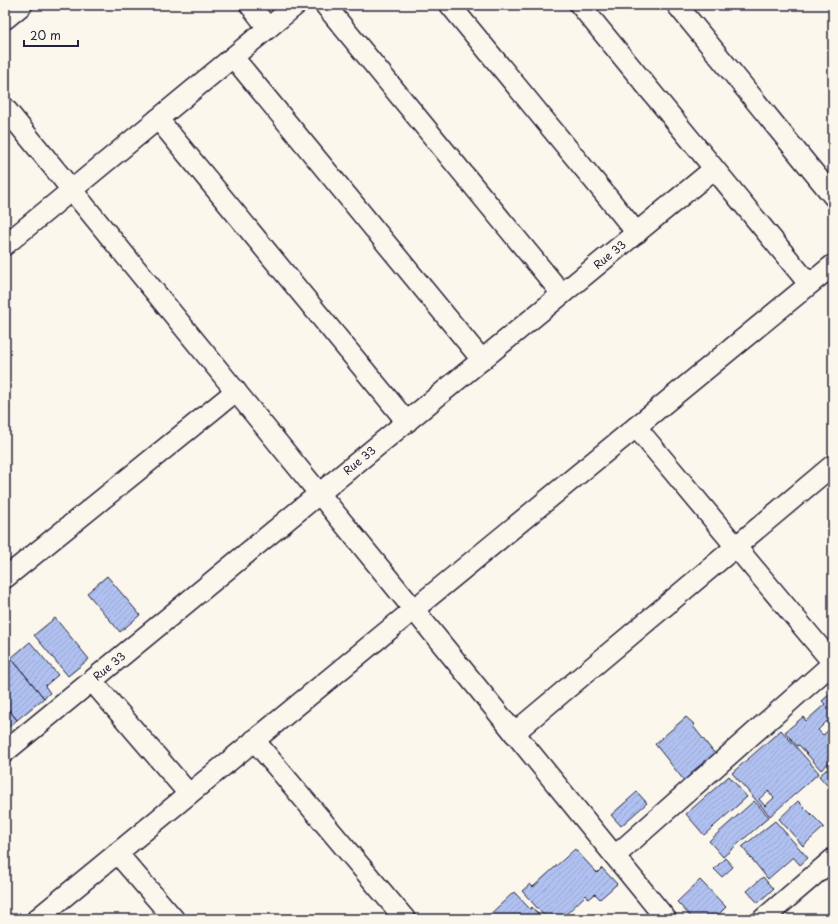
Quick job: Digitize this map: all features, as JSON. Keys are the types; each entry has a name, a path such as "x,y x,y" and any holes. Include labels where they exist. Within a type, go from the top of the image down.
{"street":[{"path":"5,19 22,5"},
{"path":"250,5 268,28"},
{"path":"5,245 296,5"},
{"path":"325,5 562,294"},
{"path":"450,5 636,233"},
{"path":"580,5 809,284"},
{"path":"676,5 833,196"},
{"path":"233,57 482,360"},
{"path":"5,108 666,919"},
{"path":"158,119 407,422"},
{"name":"Rue 33","path":"5,752 714,169"},
{"path":"37,919 833,264"},
{"path":"5,578 236,391"},
{"path":"615,856 833,663 636,426"},
{"path":"514,733 833,465"},
{"path":"92,681 189,794"},
{"path":"254,740 405,919"},
{"path":"117,853 174,919"},
{"path":"763,919 833,859"}],"building":[{"path":"107,576 140,615 120,632 87,593"},
{"path":"55,618 89,659 68,676 34,635"},
{"path":"30,642 58,675 45,686 50,693 44,698 11,658"},
{"path":"11,658 44,698 17,720 5,705 5,662"},
{"path":"832,692 833,759 821,770 799,745 797,746 785,732 803,717 806,721 825,704 822,701","holes":["827,721 832,727 823,735 818,730"]},
{"path":"5,705 17,720 5,730"},
{"path":"686,717 695,725 693,726 715,754 694,770 697,774 686,783 655,744"},
{"path":"781,730 819,773 770,816 732,773","holes":["768,791 774,798 765,806 759,799"]},
{"path":"833,764 833,792 819,776"},
{"path":"729,776 747,797 704,835 686,814"},
{"path":"637,792 647,803 621,826 611,815"},
{"path":"754,801 769,817 723,857 709,841"},
{"path":"798,801 824,827 803,846 779,819"},
{"path":"775,821 808,858 800,865 793,857 768,879 742,847"},
{"path":"575,849 597,873 602,868 617,884 600,899 595,894 589,899 586,895 561,919 547,919 522,891 530,884 533,887"},
{"path":"725,858 733,867 722,877 714,869"},
{"path":"763,877 773,889 758,903 747,891"},
{"path":"700,880 726,907 714,919 693,919 677,902"},
{"path":"514,892 530,909 532,907 538,914 536,916 538,919 485,919"}]}
